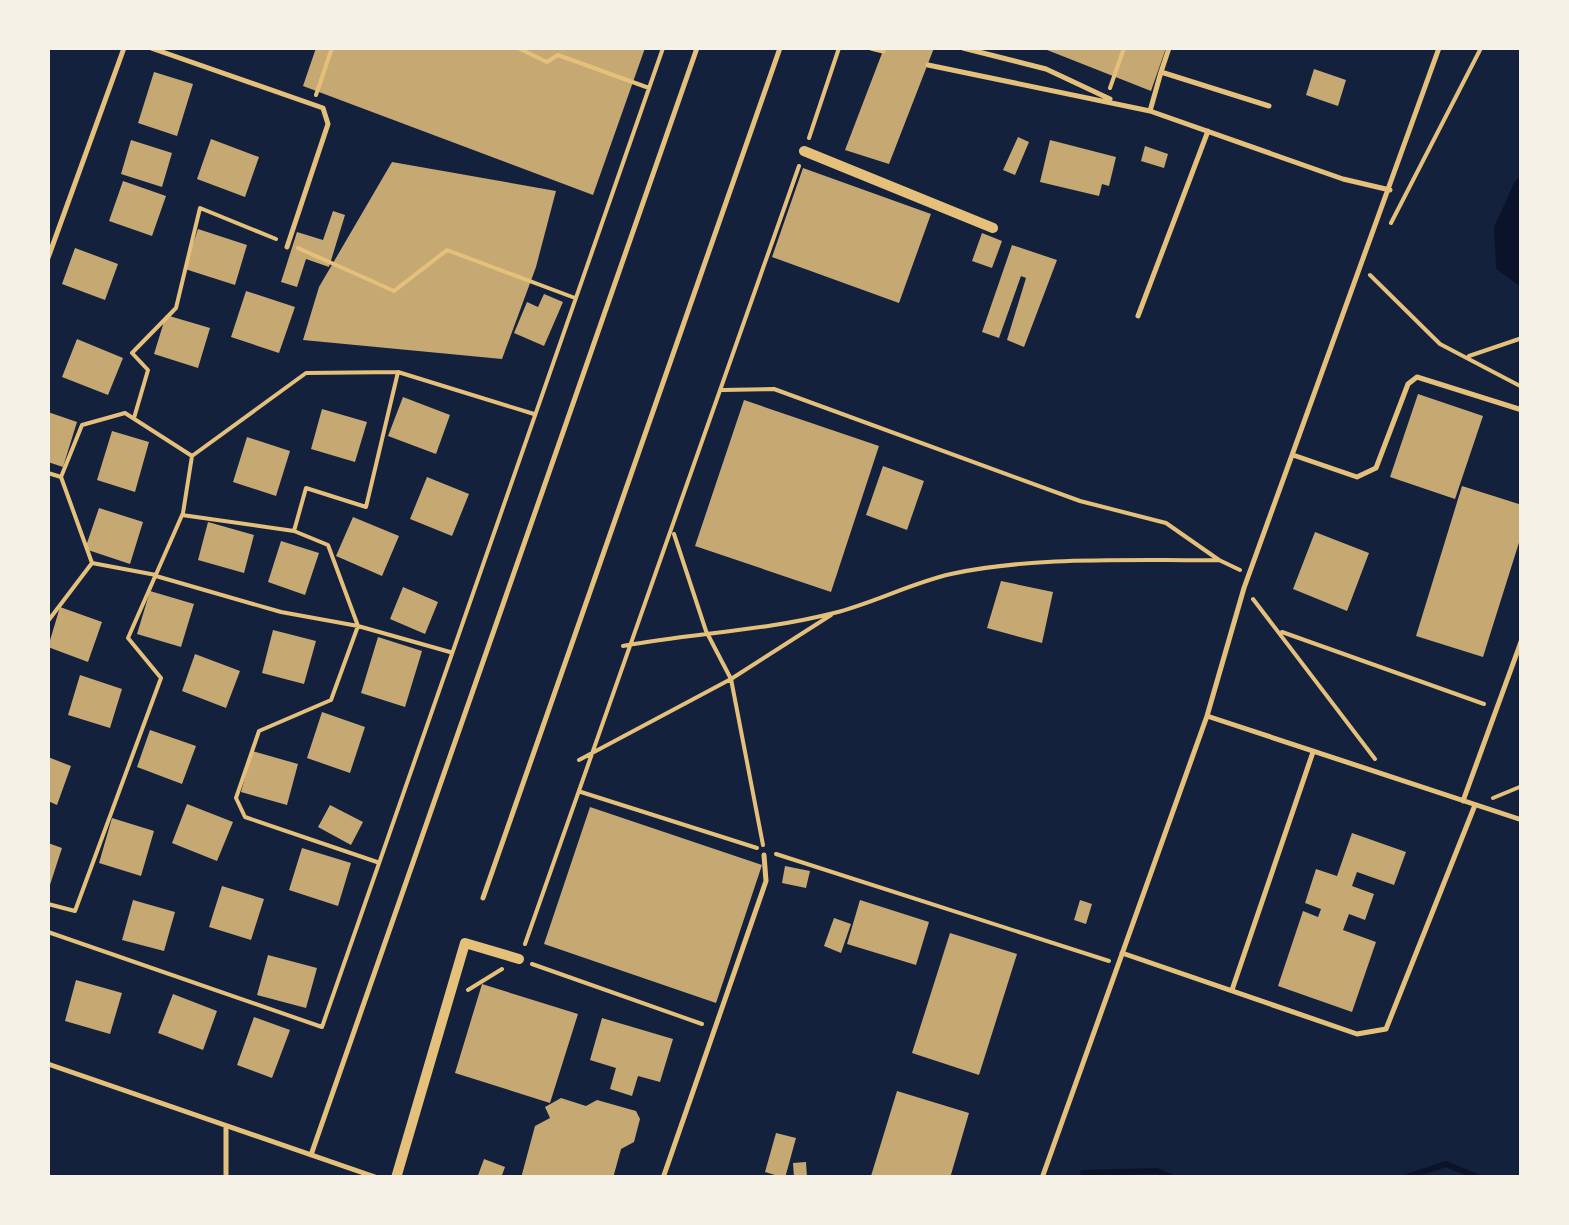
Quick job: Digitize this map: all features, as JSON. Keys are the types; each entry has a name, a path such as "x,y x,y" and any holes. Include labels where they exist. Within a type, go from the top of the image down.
{"street":[{"path":"804,151 994,228"},
{"path":"396,1178 465,944 520,960"}],"lane":[{"path":"48,258 124,48"},
{"path":"151,48 322,108 328,124 288,246"},
{"path":"311,1155 697,48"},
{"path":"483,898 780,48"},
{"path":"871,48 883,51"},
{"path":"963,48 1046,69 1123,105"},
{"path":"1150,111 1169,48"},
{"path":"1042,1178 1208,716 1244,588 1438,48"},
{"path":"928,65 1150,111 1343,179 1390,190"},
{"path":"1161,72 1269,106"},
{"path":"1138,316 1208,131"},
{"path":"1292,456 1357,477 1368,476 1376,468 1408,384 1417,378 1522,410"},
{"path":"1463,802 1522,639"},
{"path":"1208,716 1522,820"},
{"path":"1232,991 1313,752"},
{"path":"1122,953 1357,1034 1386,1029 1475,805"},
{"path":"663,1178 766,881 764,852"},
{"path":"48,1064 378,1178"},
{"path":"226,1127 226,1178"}],"path":[{"path":"313,102 332,48"},
{"path":"518,48 547,62 558,55 649,88"},
{"path":"48,932 322,1027 376,862 663,48"},
{"path":"448,1001 520,960 674,531 840,48"},
{"path":"1107,98 1124,48"},
{"path":"1384,236 1481,48"},
{"path":"134,418 148,370 132,353 176,308 200,208 394,291 447,250 575,298"},
{"path":"1366,271 1440,344 1522,387"},
{"path":"1468,356 1522,338"},
{"path":"156,576 183,513 192,456 306,372 398,372 534,414"},
{"path":"294,531 306,488 366,507 398,372"},
{"path":"723,390 774,389 1080,500 1166,523 1219,560 1249,574"},
{"path":"92,563 62,477 82,425 126,413 192,456"},
{"path":"48,474 62,477"},
{"path":"183,513 294,531 328,546 358,626 332,700 259,731 236,798 244,817 376,862"},
{"path":"48,904 75,911 160,678 128,638 183,513"},
{"path":"674,531 706,631 730,680 764,852"},
{"path":"623,646 706,631 722,634 835,612 952,574 1078,561 1219,560"},
{"path":"92,563 156,576 281,612 358,626 450,652"},
{"path":"48,620 92,563"},
{"path":"1244,588 1282,632 1388,776"},
{"path":"579,760 730,680 835,612"},
{"path":"1282,632 1496,709"},
{"path":"1475,805 1522,786"},
{"path":"580,792 1118,964"},
{"path":"520,960 715,1028"}],"water":[{"path":"1521,177 1521,287 1496,269 1494,227 1515,181"}],"building":[{"path":"316,48 645,48 593,195 303,86"},
{"path":"884,48 934,48 889,164 845,150"},
{"path":"1042,48 1166,48 1151,91"},
{"path":"1314,69 1346,80 1338,106 1306,95"},
{"path":"154,72 193,84 177,136 138,123"},
{"path":"1018,137 1029,142 1015,175 1003,170"},
{"path":"211,139 259,157 245,197 197,179"},
{"path":"131,140 172,153 162,187 121,174"},
{"path":"1050,140 1116,157 1109,186 1102,184 1099,196 1040,182"},
{"path":"1145,146 1168,154 1164,168 1141,161"},
{"path":"392,162 556,191 536,267 502,359 303,340 319,287"},
{"path":"803,168 931,214 899,303 772,257"},
{"path":"123,181 166,196 152,236 109,221"},
{"path":"333,211 345,215 329,267 306,259 297,287 281,282 297,232 323,240"},
{"path":"198,229 247,245 235,285 185,269"},
{"path":"982,233 1002,241 992,268 972,261"},
{"path":"1012,245 1057,260 1024,347 1007,340 1026,278 1021,276 999,338 982,332"},
{"path":"75,248 118,264 105,300 62,284"},
{"path":"246,291 295,307 279,353 231,337"},
{"path":"544,294 563,302 544,346 514,333 527,302 538,307"},
{"path":"166,315 210,328 198,368 154,354"},
{"path":"77,339 123,358 108,395 62,377"},
{"path":"1418,394 1483,416 1455,499 1390,477"},
{"path":"403,397 450,415 436,454 388,436"},
{"path":"744,400 879,446 831,592 695,546"},
{"path":"322,409 367,422 355,462 311,449"},
{"path":"48,412 77,422 63,467 48,462"},
{"path":"112,431 149,442 135,492 97,480"},
{"path":"247,437 290,451 276,496 233,482"},
{"path":"883,466 924,481 907,530 866,515"},
{"path":"427,477 469,494 452,536 410,519"},
{"path":"1462,486 1522,505 1522,533 1483,657 1416,636"},
{"path":"99,508 143,522 130,564 85,549"},
{"path":"353,517 399,536 382,576 336,556"},
{"path":"208,522 254,535 244,573 198,560"},
{"path":"1315,532 1369,553 1347,611 1293,589"},
{"path":"281,541 319,553 305,595 268,582"},
{"path":"1001,581 1053,592 1042,643 987,628"},
{"path":"403,587 438,602 425,634 390,619"},
{"path":"150,591 194,604 181,647 137,634"},
{"path":"60,607 102,622 88,662 48,647"},
{"path":"273,630 316,641 304,684 262,673"},
{"path":"378,637 422,651 405,707 361,693"},
{"path":"195,654 240,671 226,708 182,691"},
{"path":"80,675 122,689 110,728 68,715"},
{"path":"322,712 365,727 350,773 307,758"},
{"path":"150,730 196,746 182,784 137,767"},
{"path":"252,751 298,764 287,805 241,792"},
{"path":"48,757 71,766 57,805 48,801"},
{"path":"187,804 233,822 217,861 172,843"},
{"path":"330,805 363,822 351,845 318,827"},
{"path":"590,807 762,865 716,1003 544,944"},
{"path":"112,818 154,831 141,876 99,863"},
{"path":"1352,833 1406,852 1394,885 1357,872 1352,886 1374,894 1365,920 1349,914 1343,930 1376,942 1352,1012 1278,986 1303,911 1318,917 1321,909 1305,903 1316,869 1337,876"},
{"path":"48,843 62,848 48,891"},
{"path":"302,848 351,863 338,906 289,890"},
{"path":"785,866 810,871 806,888 782,883"},
{"path":"222,886 264,899 251,940 209,927"},
{"path":"133,900 175,912 164,951 122,940"},
{"path":"860,900 929,922 916,965 847,944"},
{"path":"1080,900 1092,904 1086,924 1074,920"},
{"path":"834,918 851,924 841,953 824,946"},
{"path":"950,933 1017,954 979,1075 912,1053"},
{"path":"268,955 317,968 306,1008 257,995"},
{"path":"76,980 122,993 110,1034 65,1021"},
{"path":"482,984 578,1014 550,1103 455,1073"},
{"path":"173,994 217,1011 203,1050 158,1033"},
{"path":"254,1017 290,1030 272,1078 237,1065"},
{"path":"602,1018 673,1039 660,1082 638,1076 632,1096 610,1089 616,1068 590,1060"},
{"path":"897,1091 969,1113 950,1178 871,1176"},
{"path":"561,1098 586,1106 597,1100 636,1111 640,1119 634,1142 621,1149 613,1178 521,1178 535,1126 550,1118 545,1107"},
{"path":"776,1133 796,1138 785,1178 765,1172"},
{"path":"484,1159 505,1167 501,1178 477,1178"},
{"path":"806,1162 807,1178 794,1178 793,1163"}],"waterway":[{"path":"1404,1178 1446,1164 1480,1178"},
{"path":"1083,1173 1157,1171 1173,1178"}]}
